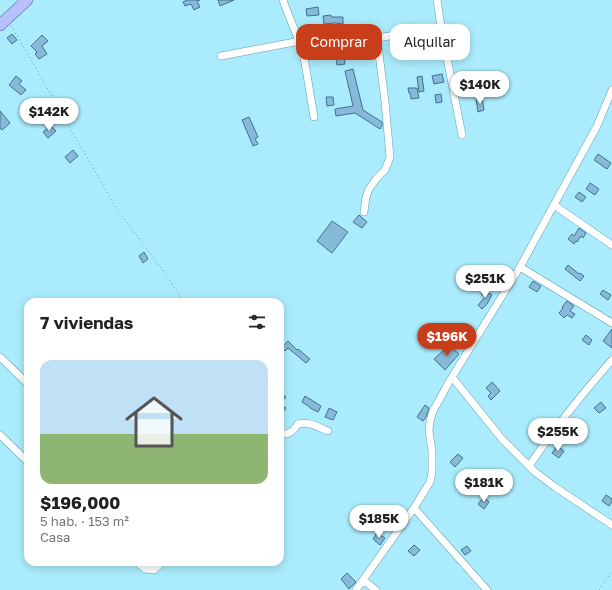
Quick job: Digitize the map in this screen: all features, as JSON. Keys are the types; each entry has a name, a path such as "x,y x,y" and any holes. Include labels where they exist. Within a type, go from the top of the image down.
{"main road":[{"path":"3,22 27,0"}],"street":[{"path":"283,0 296,32"},
{"path":"437,0 441,24"},
{"path":"221,56 296,43"},
{"path":"305,60 314,117"},
{"path":"364,212 366,197 369,189 385,170 390,158 380,60"},
{"path":"447,60 462,135"},
{"path":"356,590 414,508 430,482 432,472 432,451 429,431 433,411 452,377 520,267 597,126 612,90"},
{"path":"554,205 612,245"},
{"path":"520,267 612,323"},
{"path":"0,357 24,380"},
{"path":"529,466 582,395 612,360"},
{"path":"452,377 502,440 535,472 612,525"},
{"path":"284,434 291,433 298,424 303,423 310,423 328,432"},
{"path":"0,434 24,458"},
{"path":"414,508 487,590"},
{"path":"142,566 145,569 154,570 158,566"},
{"path":"363,580 376,590"}],"path":[{"path":"3,22 22,44 116,208 170,280 181,298"},
{"path":"599,590 612,571"}],"building":[{"path":"187,0 200,0 197,1 200,7 194,10 191,4 185,6 183,2"},
{"path":"218,0 234,0 220,6"},
{"path":"318,7 319,15 307,16 306,9"},
{"path":"331,15 331,17 343,17 343,24 324,24 323,16"},
{"path":"12,34 17,40 12,44 7,38"},
{"path":"42,35 48,41 42,46 47,54 39,59 35,54 37,52 31,46"},
{"path":"336,60 344,60 345,64 337,65"},
{"path":"353,69 363,110 382,122 380,129 355,113 336,116 335,109 353,106 345,71"},
{"path":"442,74 444,82 434,84 432,76"},
{"path":"16,76 22,81 19,84 26,90 21,95 9,85"},
{"path":"422,76 424,91 419,92 417,77"},
{"path":"408,88 417,88 419,98 411,99"},
{"path":"441,94 442,102 436,103 435,95"},
{"path":"326,97 333,97 334,105 327,106"},
{"path":"482,98 484,110 478,112 476,99"},
{"path":"0,111 10,123 2,130 0,128"},
{"path":"249,117 258,137 255,139 258,144 253,146 242,120"},
{"path":"51,126 56,131 48,138 43,132"},
{"path":"73,150 78,156 70,163 65,157"},
{"path":"598,154 611,163 607,169 594,160"},
{"path":"590,183 599,189 595,195 586,189"},
{"path":"579,192 586,197 582,202 575,197"},
{"path":"359,215 367,222 362,228 353,222"},
{"path":"332,221 348,232 332,253 317,241"},
{"path":"579,228 586,233 583,238 581,236 574,244 568,239 572,234 574,236"},
{"path":"144,252 148,259 143,263 139,256"},
{"path":"568,265 584,276 580,281 565,269"},
{"path":"533,281 541,286 537,292 529,287"},
{"path":"483,290 492,295 482,309 478,305 485,297 481,294"},
{"path":"603,290 611,295 608,300 600,294"},
{"path":"567,301 574,306 570,311 575,314 572,318 567,315 564,318 559,313"},
{"path":"460,327 467,334 458,340 454,334"},
{"path":"612,329 612,348 603,341"},
{"path":"586,335 592,340 589,345 582,340"},
{"path":"288,341 297,350 298,349 310,359 306,363 288,348 284,350 284,345"},
{"path":"449,345 459,354 445,370 434,359"},
{"path":"492,382 500,391 491,400 488,396 491,393 486,388"},
{"path":"305,396 321,406 318,412 302,402"},
{"path":"601,402 606,408 599,413 594,408"},
{"path":"425,405 429,408 423,421 417,417"},
{"path":"329,408 337,412 333,420 325,417"},
{"path":"557,446 564,451 559,458 552,453"},
{"path":"458,454 463,458 455,467 450,462"},
{"path":"606,495 612,499 609,506 602,501"},
{"path":"484,497 489,502 484,509 478,504"},
{"path":"377,533 385,538 380,545 373,539"},
{"path":"414,545 420,550 414,556 408,551"},
{"path":"467,546 471,551 465,555 461,550"},
{"path":"347,573 356,582 349,589 341,579"}]}
